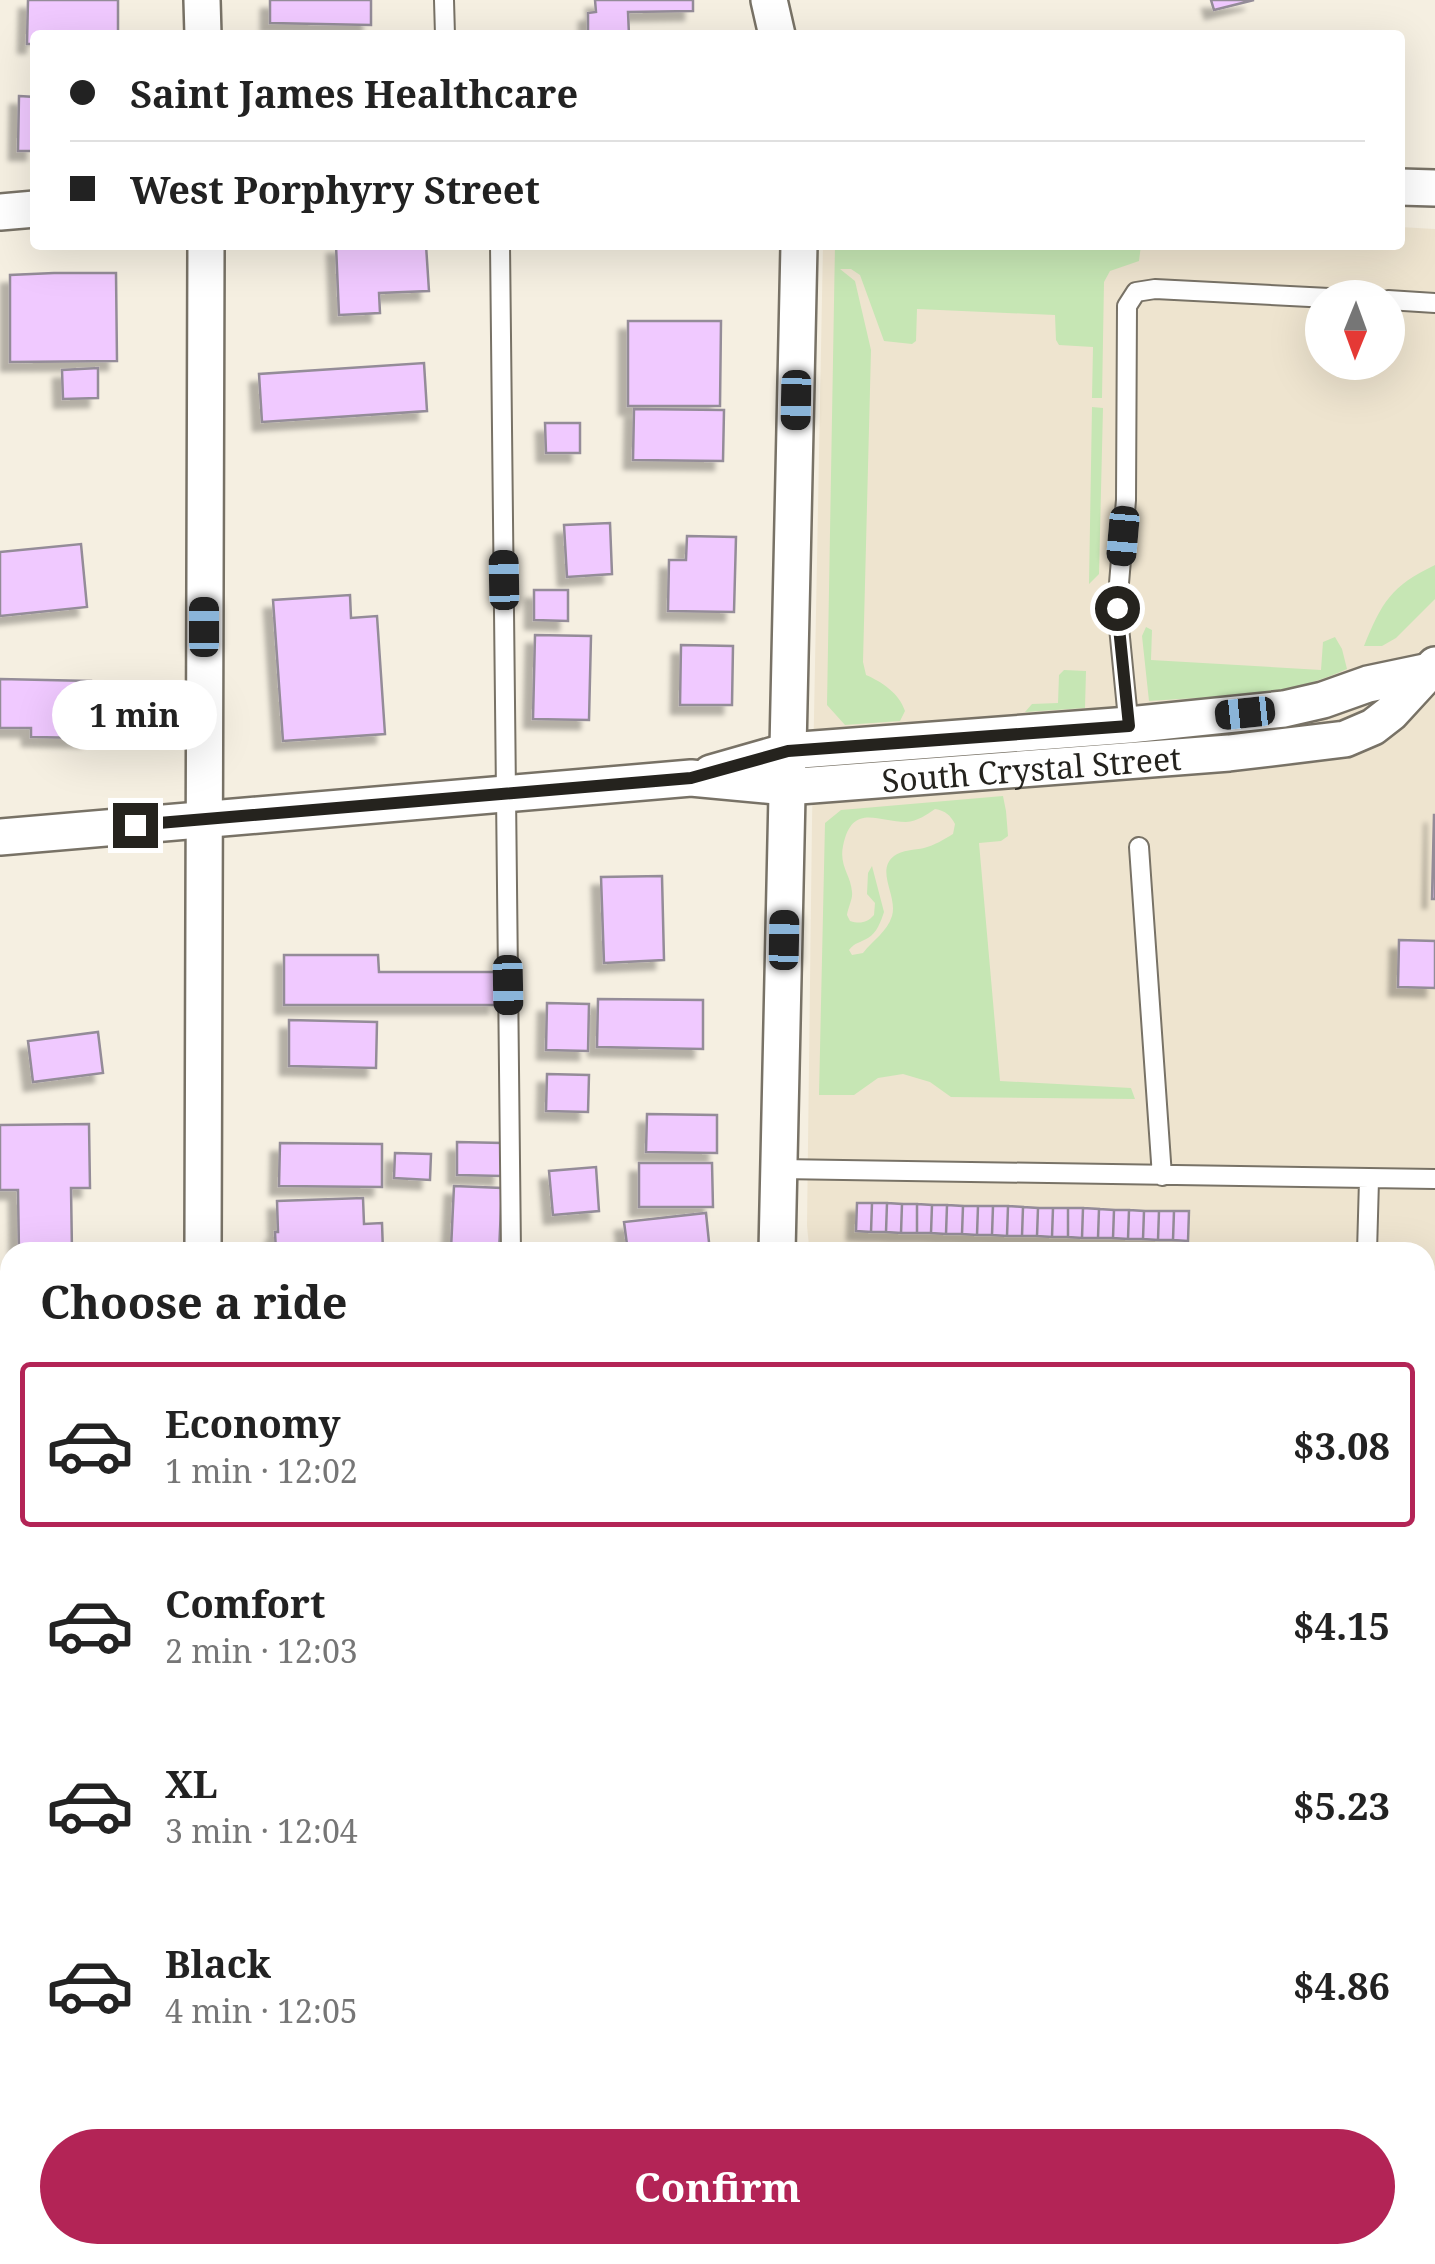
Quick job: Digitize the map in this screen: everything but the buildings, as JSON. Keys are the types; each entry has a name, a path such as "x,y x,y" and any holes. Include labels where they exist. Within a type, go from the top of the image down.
{"street":[{"path":"202,0 203,30"},
{"path":"769,0 775,30"},
{"path":"1405,186 1435,188"},
{"path":"0,212 30,209"},
{"path":"203,1242 206,250"},
{"path":"777,1242 799,250"},
{"name":"South Crystal Street","path":"691,778 788,751 1129,726 1284,709 1433,668"},
{"name":"South Crystal Street","path":"691,778 786,787 1228,753 1345,739 1373,727 1433,668"},
{"path":"0,836 691,778"}],"lane":[{"path":"444,0 445,30"},
{"path":"500,250 512,1242"},
{"path":"1133,761 1117,608 1126,500 1127,306 1136,292 1154,289 1305,297"},
{"path":"1405,301 1435,303"},
{"path":"1139,846 1162,1176"},
{"path":"780,1169 1435,1179"},
{"path":"1367,1242 1369,1180"}],"shaded area":[{"path":"1405,227 1435,229 1435,1242 809,1242 823,250 1405,250"}],"green space":[{"path":"835,250 1140,250 1139,261 1110,271 1104,282 1102,398 1092,398 1093,347 1059,345 1055,315 917,309 916,341 884,341 860,275 851,269 840,269 855,281 871,350 863,662 866,675 894,694 905,711 900,721 845,725 827,705"},
{"path":"1092,407 1103,408 1099,574 1089,584"},
{"path":"1435,565 1435,599 1396,638 1382,646 1364,646 1390,597 1408,580"},
{"path":"1146,627 1152,630 1151,660 1321,670 1323,642 1335,637 1347,669 1275,691 1149,701 1142,636"},
{"path":"1064,670 1086,671 1085,708 1025,712 1032,704 1058,703 1059,675"},
{"path":"1003,796 1008,836 1001,841 979,843 1000,1081 1131,1088 1135,1099 951,1097 930,1082 903,1074 878,1078 854,1095 819,1095 825,823 841,810","holes":["935,809 953,821 953,834 928,847 894,856 887,869 893,908 890,922 863,953 852,955 849,950 874,933 884,912 872,866 867,894 875,903 874,915 860,923 850,921 847,915 852,895 843,859 847,832 860,819 906,822"]}],"route":[{"path":"135,825 691,778 788,751 1129,726 1117,608"}]}
